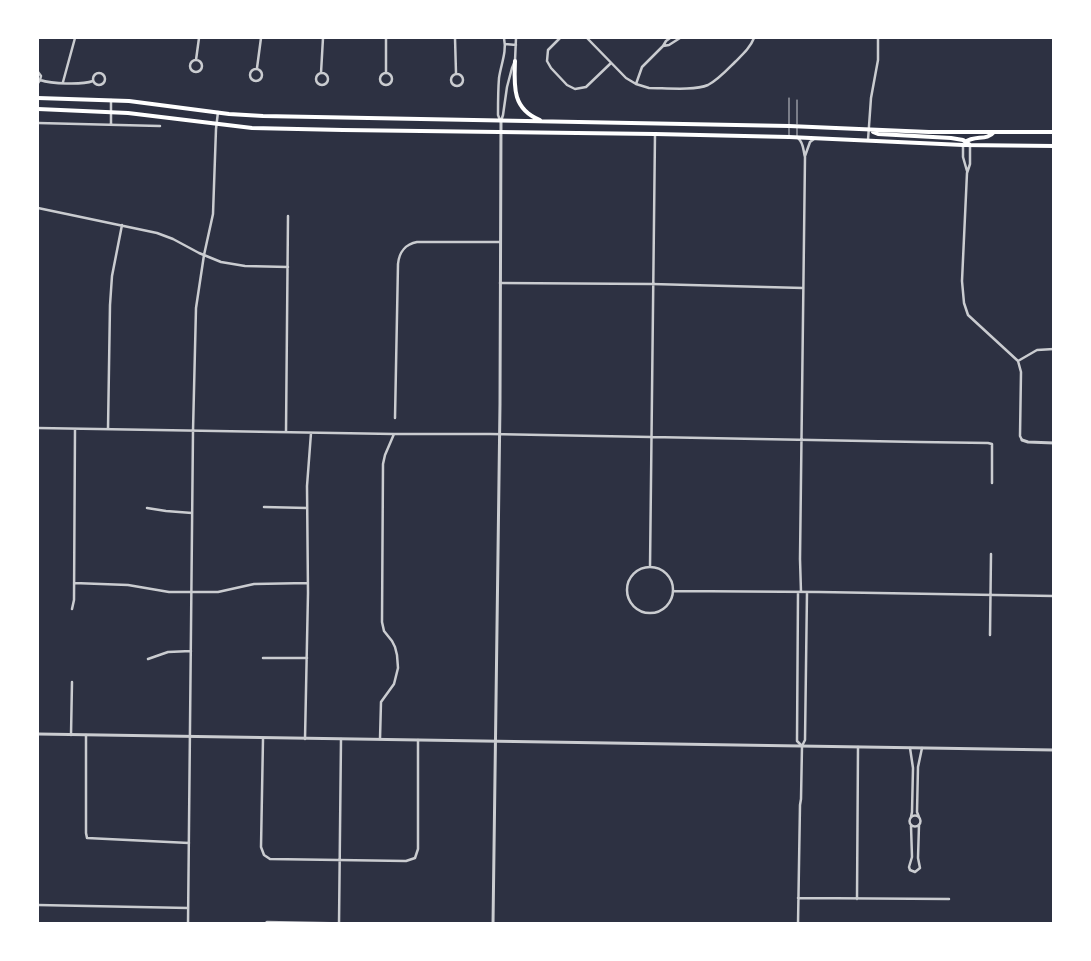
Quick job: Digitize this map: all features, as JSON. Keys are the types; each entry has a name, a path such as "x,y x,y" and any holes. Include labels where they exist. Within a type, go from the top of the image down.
{"main road":[{"path":"515,61 515,92 520,105 528,114 544,122"},
{"path":"38,98 111,100 263,116 789,126 868,130 1054,132"},
{"path":"38,109 111,112 246,128 796,137 970,145 1054,146"},
{"path":"343,118 343,130"},
{"path":"868,130 878,134 951,138 964,144"},
{"path":"964,144 974,138 988,137 994,132"}],"street":[{"path":"63,82 75,38"},
{"path":"196,60 199,38"},
{"path":"257,68 261,38"},
{"path":"322,73 323,38"},
{"path":"386,38 386,73"},
{"path":"455,38 456,73"},
{"path":"501,121 498,115 499,80 504,59 504,38"},
{"path":"493,924 499,435 500,132 508,82 515,61 515,38"},
{"path":"560,38 548,50 547,61 551,68 571,88 586,87 611,63"},
{"path":"587,38 626,78 636,84 649,88 691,88 707,85 723,74 748,49 754,38"},
{"path":"636,84 642,67 670,38"},
{"path":"663,46 669,45 680,38"},
{"path":"868,141 871,98 878,60 878,38"},
{"path":"505,44 516,45"},
{"path":"196,60 202,66 201,70 195,73 191,71 189,66 191,62 196,60"},
{"path":"257,68 263,74 262,79 256,81 251,78 250,74 253,69 257,68"},
{"path":"38,72 41,76 39,82 86,83 93,81"},
{"path":"100,72 105,77 105,81 101,85 95,84 93,81 96,73 100,72"},
{"path":"322,73 326,74 328,78 327,84 323,86 319,85 316,80 316,76 322,73"},
{"path":"386,73 390,74 392,78 391,82 386,86 380,83 379,79 382,74 386,73"},
{"path":"456,73 460,74 463,78 461,84 457,86 453,85 450,80 451,76 456,73"},
{"path":"111,100 111,125"},
{"path":"188,924 196,308 204,255 213,214 218,112"},
{"path":"38,123 160,126"},
{"path":"650,567 655,134"},
{"path":"796,137 801,141 804,157 797,741 802,746"},
{"path":"804,157 810,142 814,138"},
{"path":"964,144 964,164 967,173"},
{"path":"970,145 962,280 964,303 968,315 1018,360 1021,372 1020,436 1022,440 1054,443"},
{"path":"38,208 164,235 221,262 236,265 288,267"},
{"path":"286,432 288,216"},
{"path":"108,429 110,305 112,276 122,225"},
{"path":"395,418 398,264 402,251 409,244 421,241 500,242"},
{"path":"500,283 652,284 803,288"},
{"path":"1018,360 1037,350 1054,349"},
{"path":"38,428 988,442 992,444 992,483"},
{"path":"72,609 74,583 75,429"},
{"path":"305,739 308,583 307,508 311,433"},
{"path":"380,739 381,702 394,684 398,668 397,655 392,641 384,631 382,622 384,464 385,456 394,434"},
{"path":"264,507 307,508"},
{"path":"147,508 192,513"},
{"path":"990,635 992,554"},
{"path":"643,568 658,568 669,577 673,591 668,605 662,610 647,613 634,606 628,592 628,584 636,572 643,568"},
{"path":"74,583 128,585 169,592 218,592 254,584 308,583"},
{"path":"673,591 1054,596"},
{"path":"798,924 802,746 805,740 807,592"},
{"path":"148,659 162,653 191,651"},
{"path":"263,658 307,658"},
{"path":"71,735 72,682"},
{"path":"38,734 1054,750"},
{"path":"86,735 87,838 189,842"},
{"path":"263,738 261,847 264,856 270,859 406,861 415,858 418,849 418,740"},
{"path":"339,923 341,739"},
{"path":"857,898 858,747"},
{"path":"910,748 913,768 912,812 909,821 912,833 912,857 909,867 910,870 916,872 920,868 918,858 920,821 917,812 918,767 922,748"},
{"path":"911,817 916,816 919,818"},
{"path":"911,826 916,827 919,825"},
{"path":"798,898 949,898"},
{"path":"38,905 188,908"},
{"path":"265,924 267,922 370,924"}],"lane":[{"path":"789,98 789,137"},
{"path":"796,137 797,100"}]}
